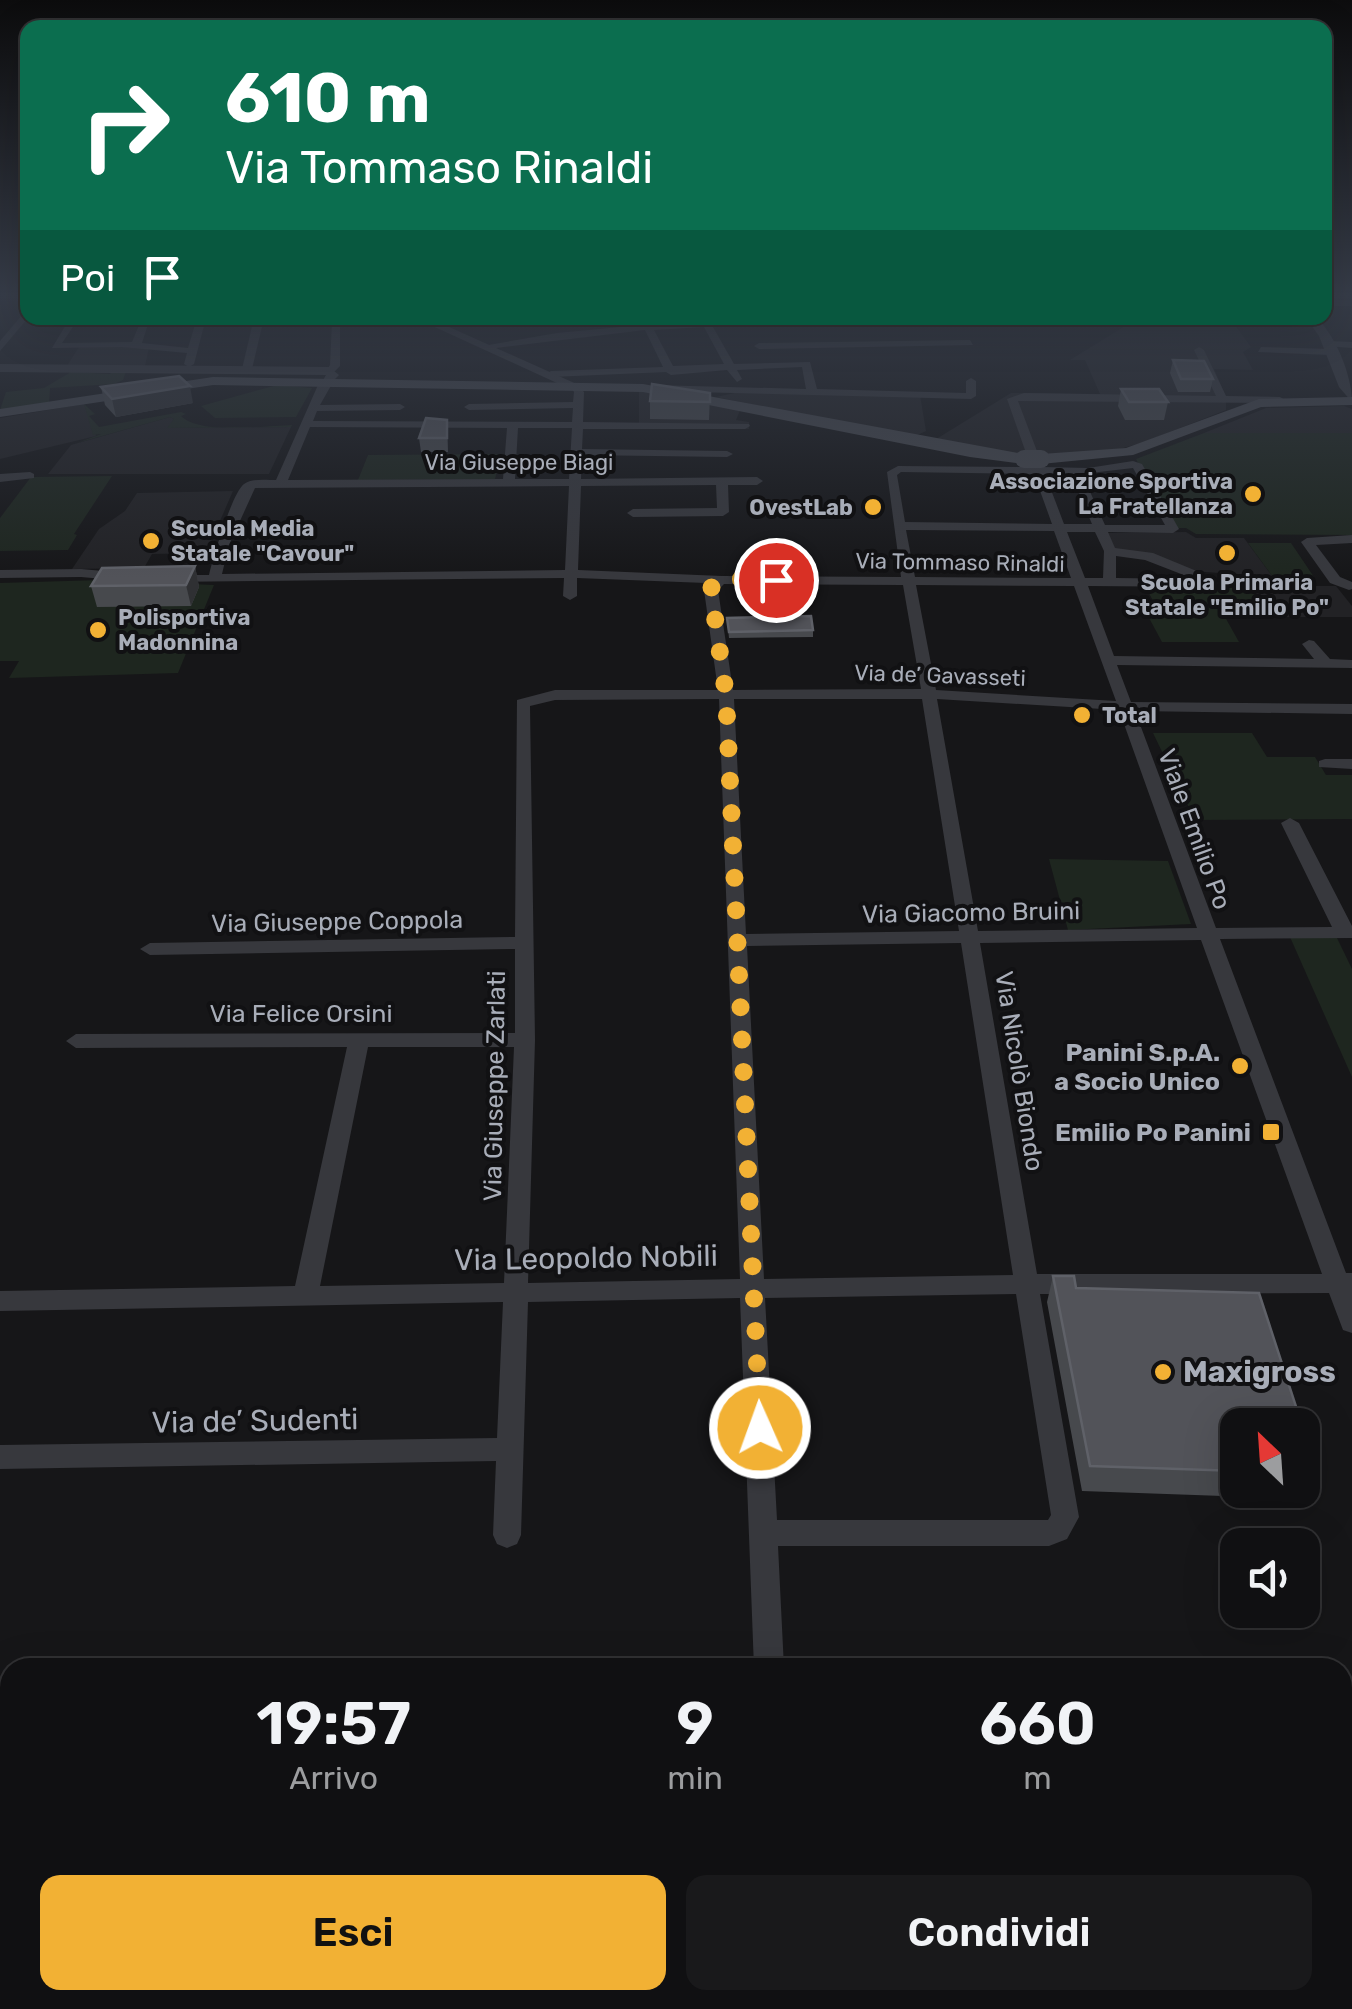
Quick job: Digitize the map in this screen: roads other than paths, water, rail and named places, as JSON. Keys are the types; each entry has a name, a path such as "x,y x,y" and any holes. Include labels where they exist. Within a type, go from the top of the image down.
{"main road":[{"path":"0,414 138,391"},
{"path":"680,391 906,440 1034,463 1128,452 1238,410 1280,400 1349,401"}],"street":[{"path":"214,579 222,545 247,487 281,484 320,391"},
{"path":"570,596 579,391"},
{"path":"705,398 735,391"},
{"path":"766,391 971,396 971,391"},
{"path":"1219,391 1222,398"},
{"name":"Viale Emilio Po","path":"1200,398 1020,397 1012,402 1207,934 1345,1283 1352,1323"},
{"path":"1200,398 1280,400"},
{"path":"1200,398 1238,410"},
{"path":"470,407 578,405"},
{"path":"313,408 400,407"},
{"path":"308,424 746,426"},
{"path":"508,482 514,425"},
{"path":"576,452 727,454"},
{"path":"899,526 1173,530 1136,465 1074,471 1034,463"},
{"name":"Via Nicolò Biondo","path":"764,1533 1057,1530 1062,1524 1065,1509 891,474 894,470 1034,463"},
{"path":"1074,471 1110,551 1110,583"},
{"path":"0,478 30,476"},
{"path":"633,513 723,512 722,481"},
{"name":"Via Giuseppe Biagi","path":"281,484 757,481"},
{"path":"1351,588 1336,580 1307,542 1352,539"},
{"name":"Via Tommaso Rinaldi","path":"0,574 80,573 150,579 572,574 722,580 1077,583 1193,579 1148,556 1110,551"},
{"path":"722,580 712,585 711,590 726,695 768,1658"},
{"path":"1309,644 1325,663"},
{"path":"1106,660 1352,664"},
{"name":"Via de’ Gavasseti","path":"526,699 556,694 929,694 1123,706 1352,709"},
{"name":"Via Giuseppe Zarlati","path":"507,1535 525,1040 520,710 526,699"},
{"path":"1325,764 1352,764"},
{"path":"1290,822 1348,932"},
{"name":"Via Giacomo Bruini","path":"736,940 1348,932"},
{"name":"Via Giuseppe Coppola","path":"150,949 524,943"},
{"path":"306,1294 359,1040"},
{"name":"Via Felice Orsini","path":"76,1041 525,1040"},
{"name":"Via Leopoldo Nobili","path":"0,1300 1027,1284 1345,1283"},
{"name":"Via de’ Sudenti","path":"0,1457 512,1450"}],"place":[{"name":"Associazione Sportiva La Fratellanza","path":"1253,494"},
{"name":"OvestLab","path":"873,507"},
{"name":"Scuola Media Statale \"Cavour\"","path":"151,541"},
{"name":"Scuola Primaria Statale \"Emilio Po\"","path":"1227,553"},
{"name":"Polisportiva Madonnina","path":"98,630"},
{"name":"Total","path":"1082,715"},
{"name":"Panini S.p.A. a Socio Unico","path":"1240,1066"},
{"name":"Emilio Po Panini","path":"1271,1132"},
{"name":"Maxigross","path":"1163,1372"}]}
